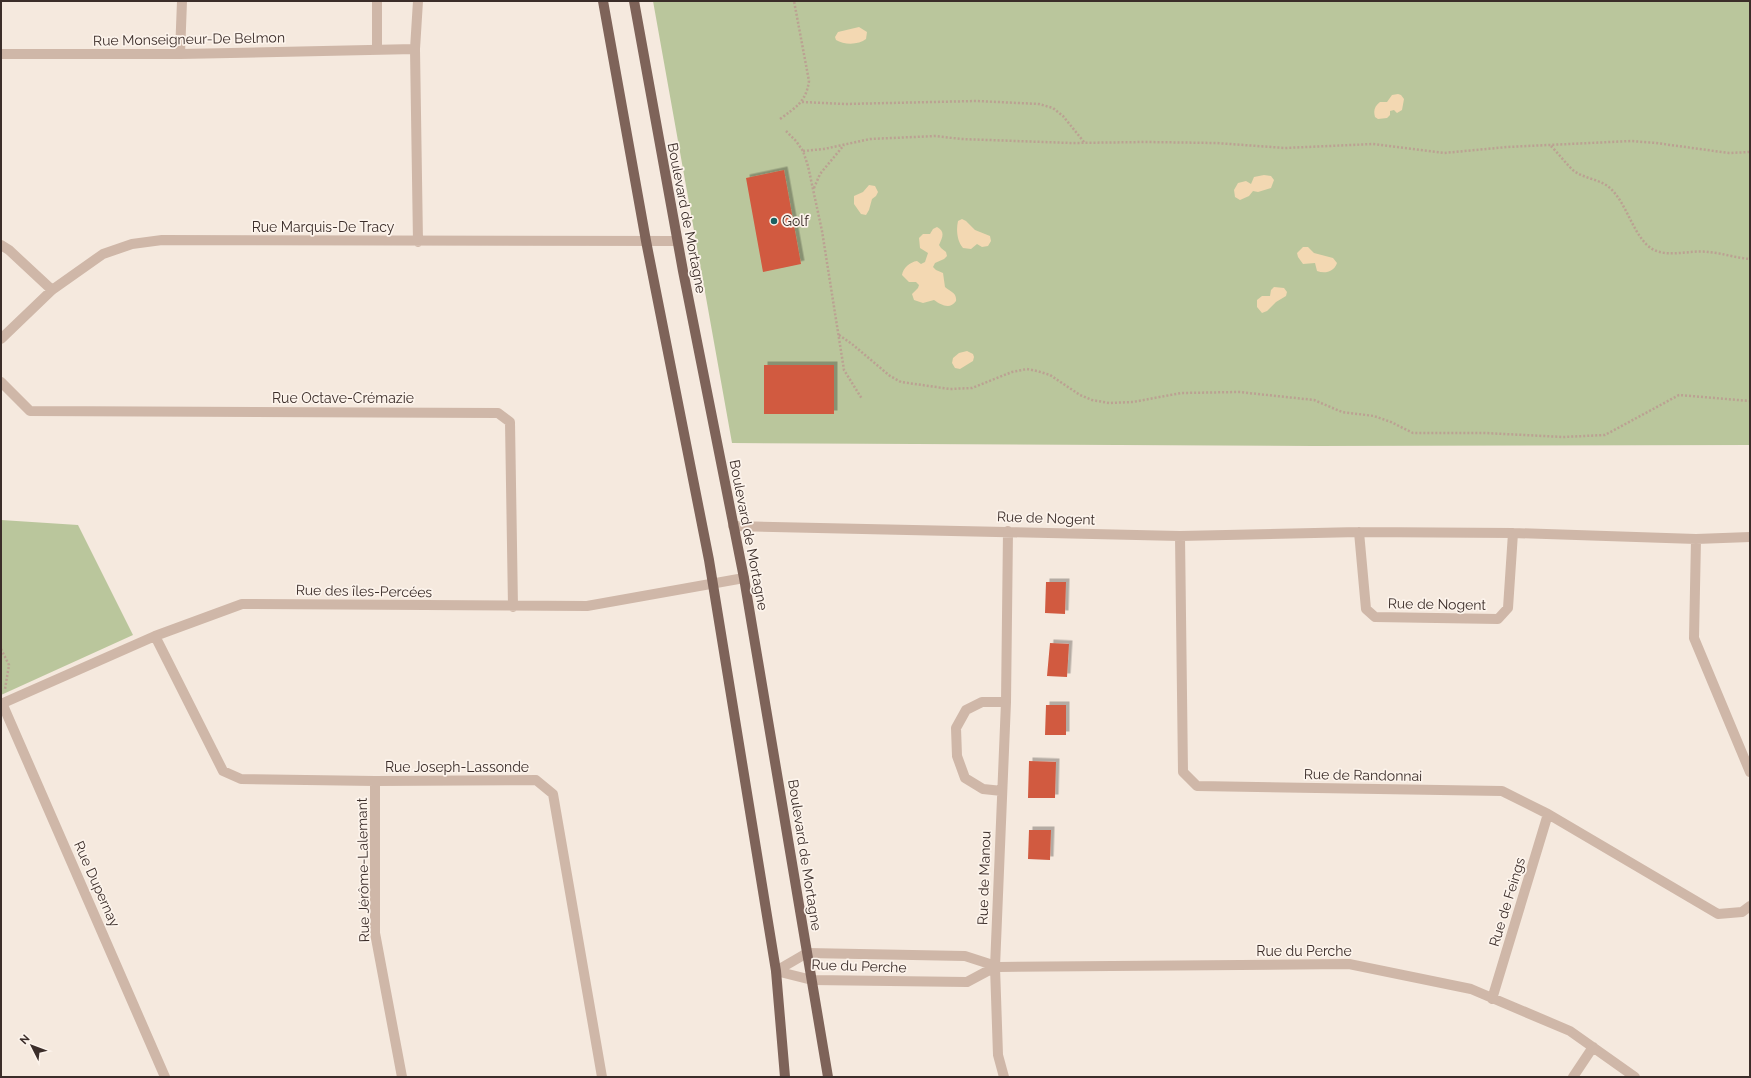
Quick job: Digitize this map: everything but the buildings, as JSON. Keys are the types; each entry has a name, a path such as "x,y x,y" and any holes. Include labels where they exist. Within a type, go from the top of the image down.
{"main road":[{"path":"603,1 646,241 713,583 776,971 785,1077"},
{"name":"Boulevard de Mortagne","path":"634,1 677,241 744,578 828,1077"}],"street":[{"path":"180,54 182,1"},
{"path":"377,1 377,50"},
{"path":"418,1 415,49 418,242"},
{"name":"Rue Monseigneur-De Belmon","path":"1,54 180,54 415,49"},
{"name":"Rue Marquis-De Tracy","path":"1,339 52,290 102,254 132,244 162,240 418,242 677,241"},
{"path":"1,245 9,250 52,290"},
{"name":"Rue Octave-Crémazie","path":"1,382 30,411 498,413 510,422 513,607"},
{"name":"Rue de Nogent","path":"733,526 1180,536 1359,532 1512,533 1696,540 1750,537"},
{"name":"Rue de Manou","path":"1004,1077 998,1055 995,966 1006,702 1008,531"},
{"name":"Rue de Nogent","path":"1359,532 1366,609 1375,617 1498,619 1508,608 1512,533"},
{"name":"Rue de Randonnai","path":"1180,536 1183,772 1197,786 1502,791 1548,814 1718,914 1742,912 1750,906"},
{"path":"1696,540 1694,638 1750,772"},
{"name":"Rue des îles-Percées","path":"2,703 155,636 242,604 513,607 587,606 744,578"},
{"name":"Rue Joseph-Lassonde","path":"155,636 223,771 241,779 375,781 536,780 553,794 602,1077"},
{"path":"1002,791 983,789 965,778 957,756 956,728 966,710 982,702 1006,702"},
{"name":"Rue Dupernay","path":"2,703 166,1077"},
{"name":"Rue Jérôme-Lalemant","path":"375,781 375,933 402,1077"},
{"name":"Rue de Feings","path":"1492,999 1548,814"},
{"name":"Rue du Perche","path":"776,971 807,953 965,956 995,966 1349,964 1471,989 1570,1032 1635,1077"},
{"name":"Rue du Perche","path":"776,971 812,980 967,982 995,966"},
{"path":"1573,1077 1593,1048"}],"path":[{"path":"780,119 802,102 807,92 808,81 794,1"},
{"path":"802,102 845,104 977,101 1039,104 1053,108 1063,116 1084,142"},
{"path":"786,131 803,151 814,188 844,370 862,399"},
{"path":"803,151 824,150 870,139 936,136 1071,143 1216,143 1285,148 1373,144 1444,153 1507,147 1631,141 1729,153 1750,152"},
{"path":"814,188 820,174 844,145"},
{"path":"1551,146 1575,171 1605,183 1611,189 1647,245 1655,250 1679,254 1704,251 1750,259"},
{"path":"839,335 890,376 901,382 950,389 972,388 1012,372 1027,369 1037,370 1050,375 1080,395 1092,400 1109,403 1133,402 1163,396 1200,392 1239,392 1300,398 1314,400 1342,412 1374,416 1391,422 1413,434 1485,433 1563,437 1605,435 1680,395 1750,401"},
{"path":"1,650 9,665 2,703"}],"green space":[{"path":"653,1 1750,1 1750,445 1314,446 732,443"},
{"path":"1,520 78,525 133,635 1,695"}],"sand":[{"path":"859,27 867,32 866,39 863,41 851,44 836,40 835,37 838,32"},
{"path":"1398,94 1404,99 1402,110 1397,113 1394,110 1390,111 1390,115 1387,118 1378,119 1375,117 1374,110 1380,102 1387,102 1392,95"},
{"path":"1264,175 1271,176 1274,180 1271,188 1258,192 1253,191 1249,196 1240,200 1235,197 1234,190 1238,183 1246,181 1251,184 1254,177"},
{"path":"869,185 875,186 878,192 872,199 866,215 861,214 854,204 854,196 863,192"},
{"path":"962,219 975,230 990,236 991,241 988,246 982,247 977,244 971,249 963,248 959,242 957,232 958,221"},
{"path":"937,227 942,231 942,238 939,245 946,252 947,256 935,263 933,267 943,273 945,287 953,292 956,298 954,304 948,306 942,305 934,300 923,303 914,300 912,294 919,285 916,282 909,282 902,275 905,268 912,263 917,261 921,264 925,262 928,253 920,248 919,238 923,234 930,234 933,229"},
{"path":"1303,247 1308,247 1314,253 1333,258 1337,263 1336,266 1329,272 1323,272 1317,271 1315,263 1303,264 1297,253"},
{"path":"1274,287 1284,288 1287,292 1286,296 1276,302 1267,311 1262,313 1257,307 1257,300 1262,296 1270,296 1271,290"},
{"path":"967,351 973,354 973,361 960,369 955,368 952,363 953,358 959,353"}],"place":[{"name":"Golf","path":"774,221"}]}
